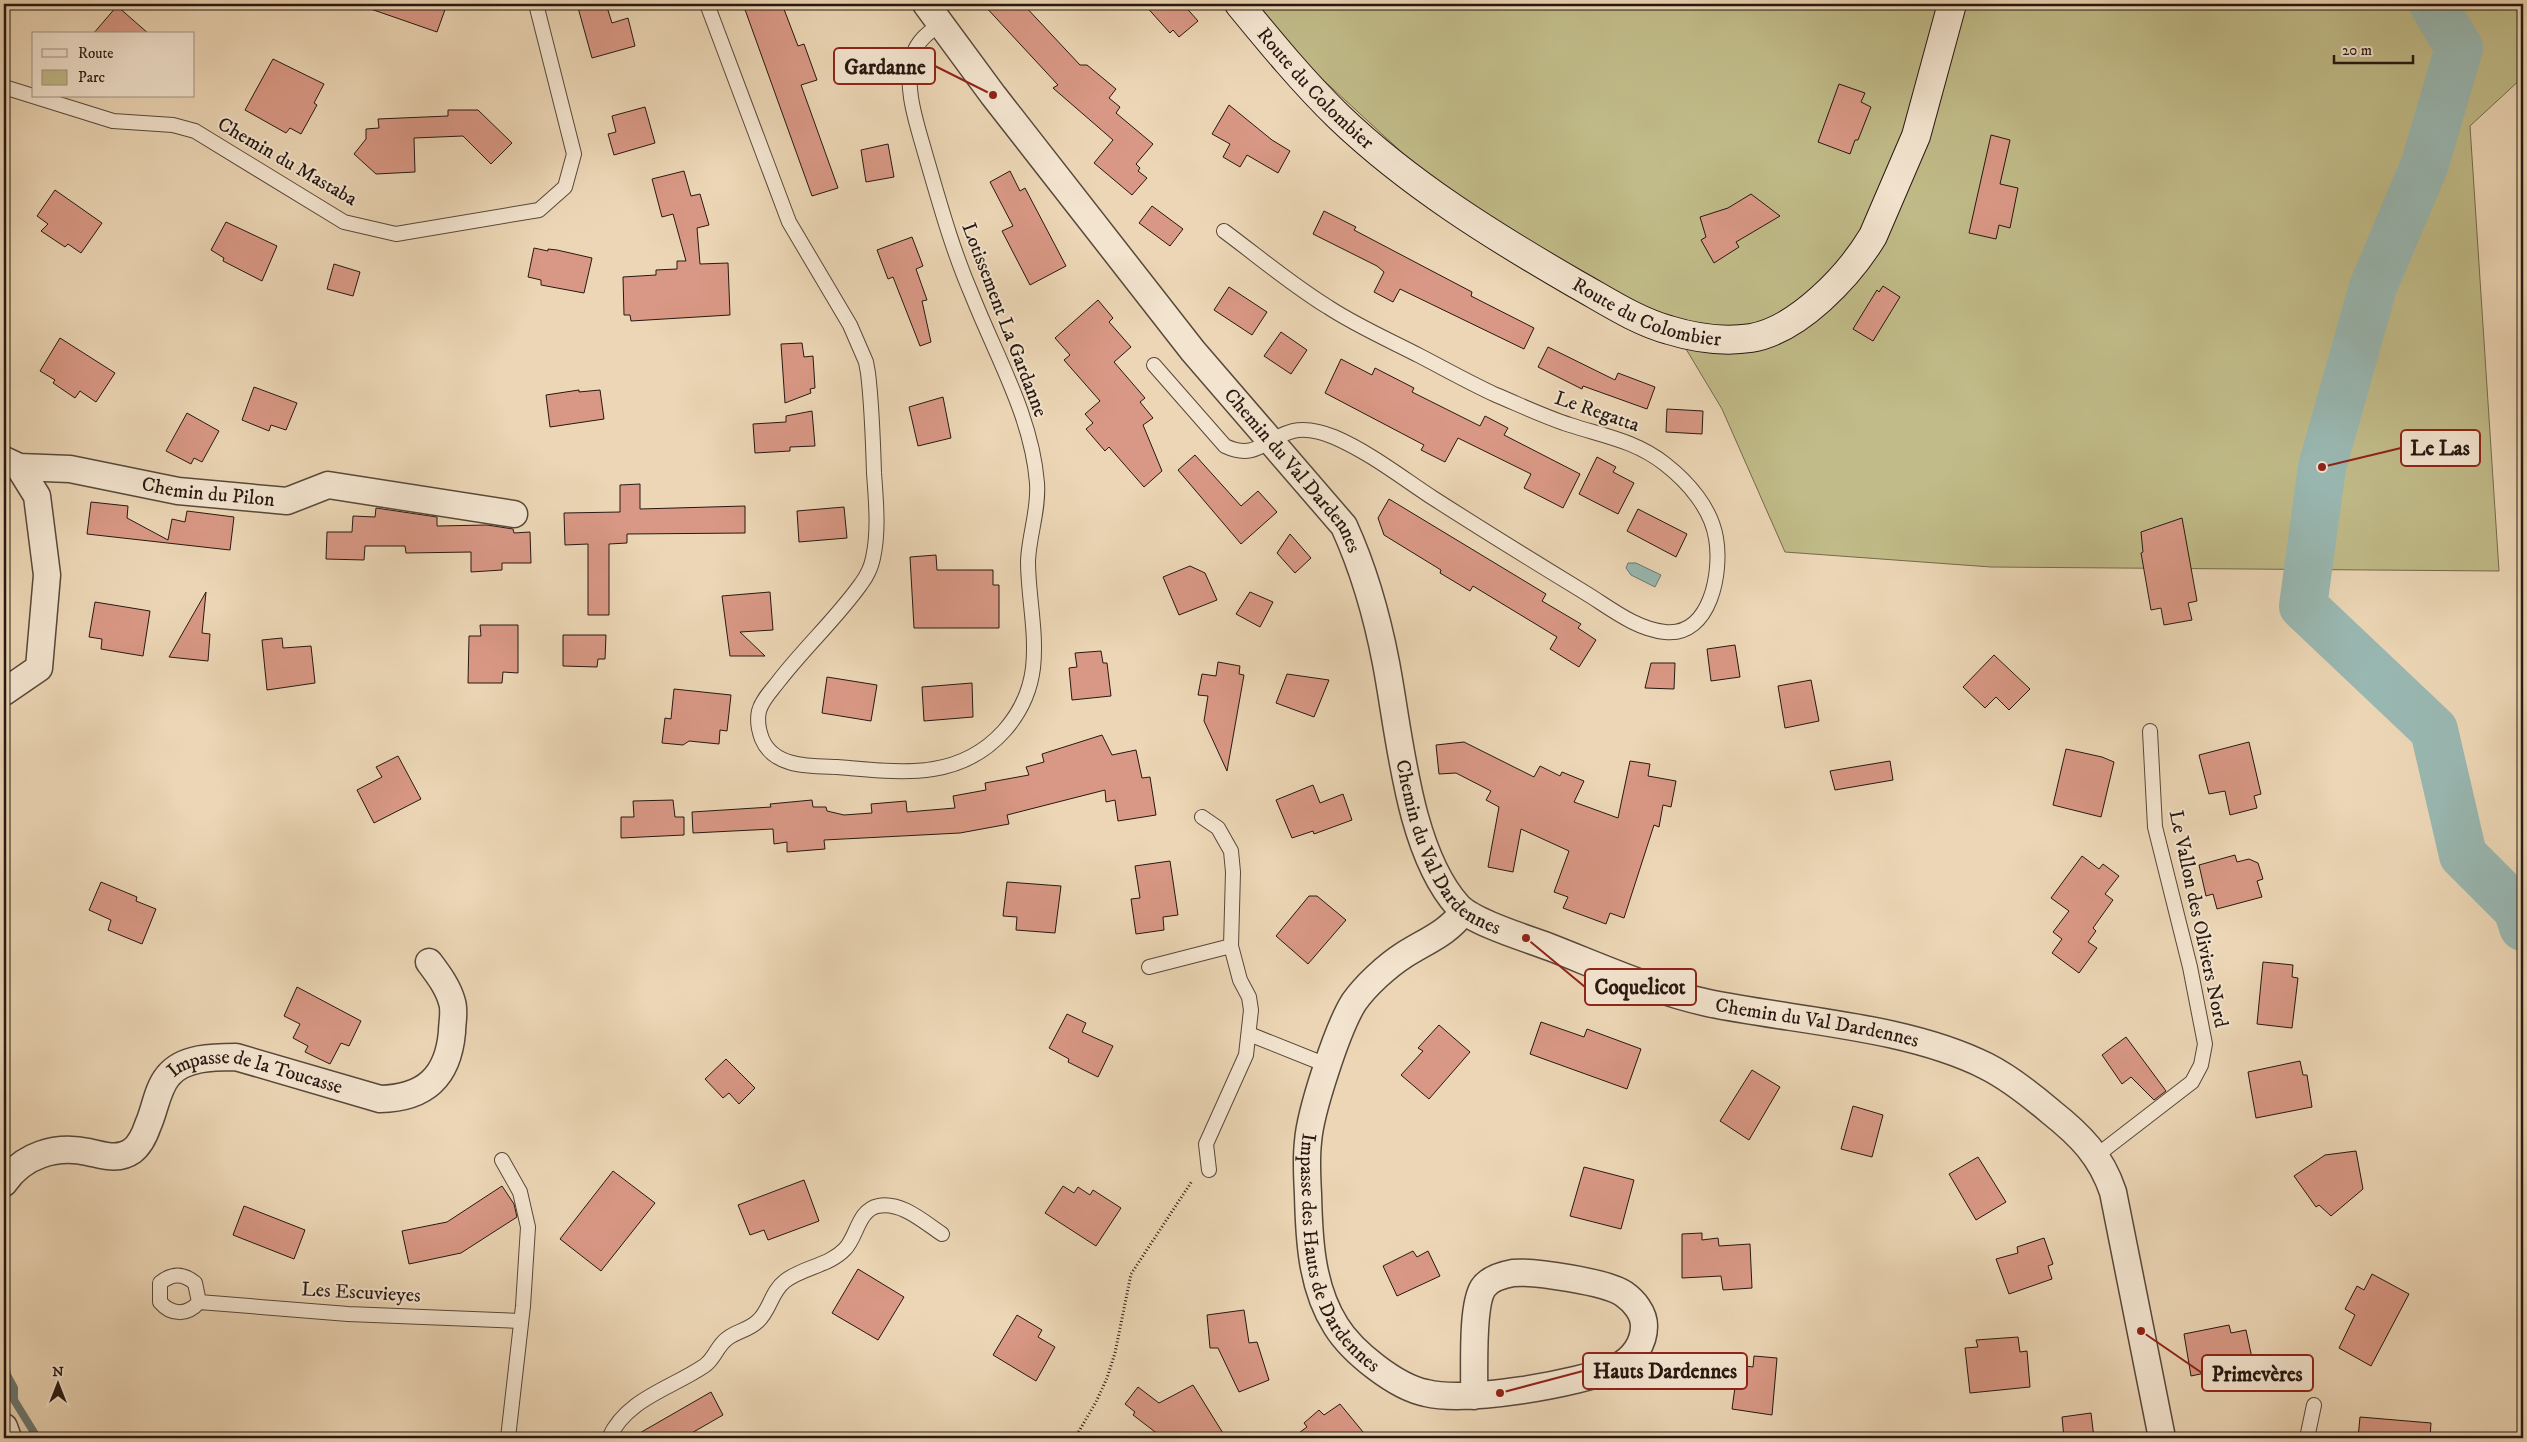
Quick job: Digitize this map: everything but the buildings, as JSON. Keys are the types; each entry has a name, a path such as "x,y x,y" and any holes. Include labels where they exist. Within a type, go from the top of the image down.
{"street":[{"name":"Route du Colombier","path":"1239,4 1278,51 1340,118 1394,163 1457,211 1503,242 1647,321 1667,330 1700,337 1730,339 1751,338 1774,332 1787,326 1837,282 1865,250 1873,236 1916,136 1952,4"},
{"name":"Chemin du Val Dardennes","path":"933,14 1193,351 1344,526 1356,552 1377,623 1416,824 1443,888 1464,912 1503,929 1680,996 1882,1034 1958,1054 1985,1066 2016,1084 2069,1126 2096,1156 2106,1172 2113,1192 2162,1438"},
{"name":"Chemin du Pilon","path":"11,464 70,469 178,491 287,501 328,485 514,514"},
{"name":"Chemin du Pilon","path":"4,692 38,668 48,575 37,496 11,464"},
{"name":"Impasse des Hauts de Dardennes","path":"1464,912 1447,930 1402,956 1356,999 1347,1014 1329,1066 1308,1139 1307,1166 1310,1244 1322,1297 1337,1328 1363,1356 1397,1381 1426,1393 1474,1396 1576,1379 1618,1366 1640,1346 1644,1324 1642,1314 1623,1293 1607,1286 1526,1272 1494,1278 1484,1287 1477,1310 1474,1396"},
{"name":"Impasse de la Toucasse","path":"8,1177 34,1156 53,1151 69,1150 114,1157 133,1150 143,1138 168,1076 179,1067 207,1058 236,1057 380,1100 397,1099 427,1087 438,1076 444,1065 449,1052 453,1021 453,1003 444,983 429,962"},
{"path":"4,1427 8,1438"}],"lane":[{"name":"Chemin du Mastaba","path":"39,98 113,121 173,125 195,131 344,222 396,234 538,210 565,187 574,154 536,4"},
{"name":"Lotissement La Gardanne","path":"707,4 789,222 850,325 866,362 869,381 876,510 875,542 870,570 846,602 792,663 764,700 759,710 760,735 769,751 786,762 804,765 896,771 929,771 950,766 974,756 992,744 1020,710 1030,686 1033,666 1028,559 1035,516 1037,483 1033,462 1022,411 970,292 951,238 918,129 910,89 911,63 933,14"},
{"name":"Chemin du Mastaba","path":"4,87 32,96"},
{"name":"Le Regatta","path":"1154,365 1225,446 1236,451 1254,450 1297,430 1321,432 1336,437 1638,624 1669,632 1682,630 1693,624 1703,614 1710,598 1718,567 1716,534 1710,516 1698,498 1666,465 1649,452 1626,440 1570,425 1492,393 1373,332 1313,297 1224,231"},
{"name":"Le Vallon des Oliviers Nord","path":"2096,1156 2192,1082 2201,1065 2204,1050 2190,967 2155,827 2150,731"},
{"path":"1202,817 1218,828 1231,851 1233,872 1231,946 1240,980 1249,997 1251,1010 1246,1055 1206,1144 1206,1156 1210,1170"},
{"path":"1149,967 1231,946"},
{"path":"1249,1034 1329,1066"},
{"path":"502,1160 520,1192 528,1227 521,1321 508,1438"},
{"path":"610,1438 617,1424 632,1409 704,1366 728,1338 756,1323 783,1282 838,1255 848,1246 865,1214 871,1208 895,1206 942,1234"},
{"name":"Les Escuvieyes","path":"199,1302 348,1314 521,1321"},
{"path":"2307,1438 2314,1405"}],"path":[{"path":"1075,1438 1107,1378 1115,1353 1131,1274 1190,1184 1206,1156"}],"green space":[{"path":"1248,4 2523,4 2523,77 2470,126 2499,571 1991,567 1785,552 1722,409 1674,329 1484,228 1244,7"}],"water":[{"path":"1628,563 1636,563 1661,575 1655,587 1631,575 1626,568"}],"waterway":[{"path":"2433,4 2459,48 2425,164 2373,287 2322,467 2303,606 2434,730 2463,855 2517,909 2523,927"},
{"path":"4,1222 7,1186"},
{"path":"4,1357 7,1375 14,1388 14,1400 35,1434 35,1438"}],"place":[{"name":"Gardanne","path":"993,95"},
{"name":"Le Las","path":"2322,467"},
{"name":"Coquelicot","path":"1526,938"},
{"name":"Primevères","path":"2141,1331"},
{"name":"Hauts Dardennes","path":"1500,1393"}]}
